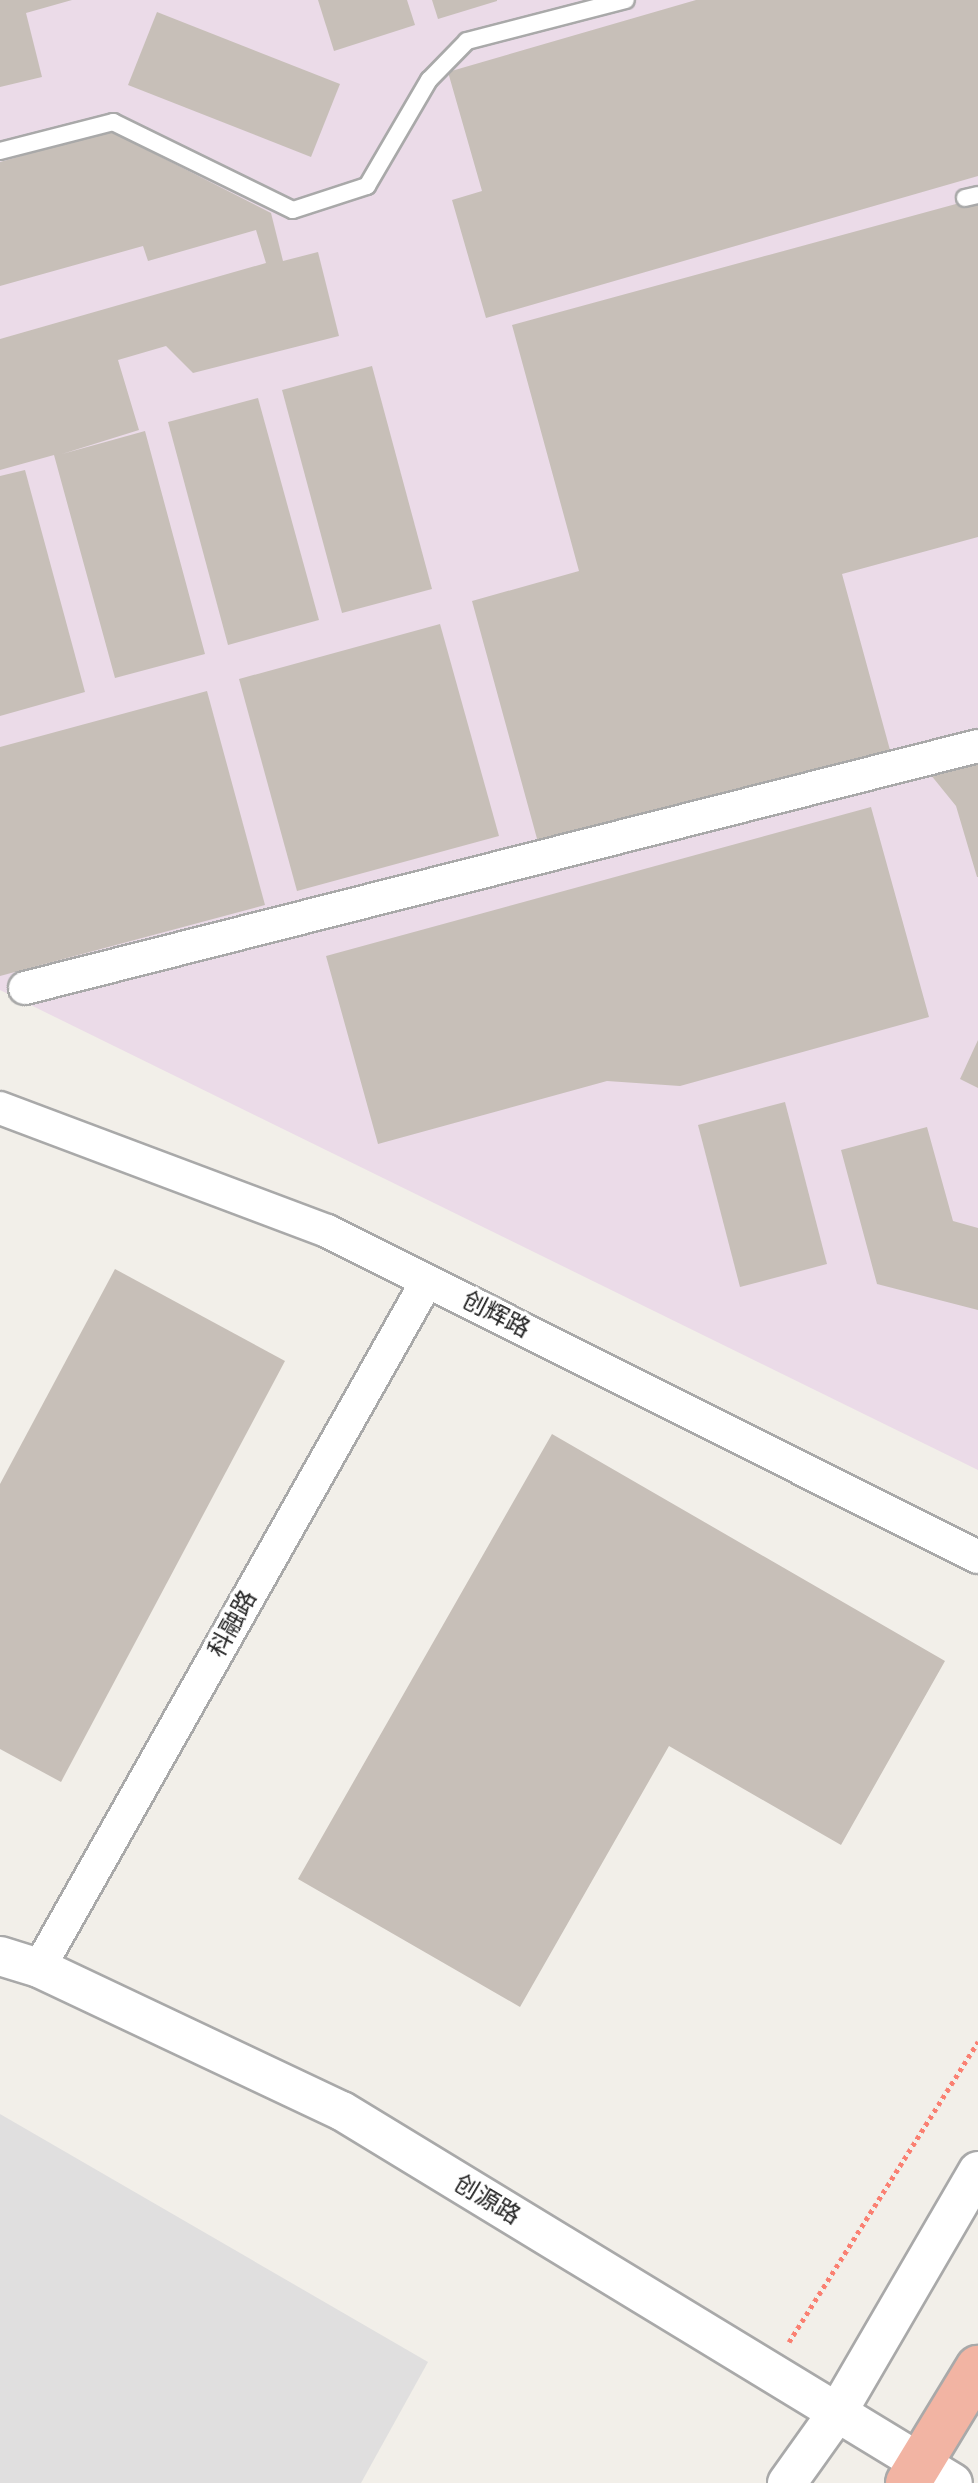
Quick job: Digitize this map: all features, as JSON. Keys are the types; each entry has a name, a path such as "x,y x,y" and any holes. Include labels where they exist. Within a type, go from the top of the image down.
{"highway":[{"path":"927,2476 978,2368"}],"street":[{"path":"25,988 978,746"},
{"name":"创辉路","path":"0,1108 327,1231 978,1557"},
{"name":"科融路","path":"39,1968 427,1281"},
{"name":"创源路","path":"0,1956 39,1968 342,2111 837,2413 927,2476"},
{"path":"787,2483 837,2413 978,2171"}],"lane":[{"path":"0,151 113,122 293,210 367,186 429,80 467,41 626,0"}],"path":[{"path":"770,2372 978,2042"}],"shaded area":[{"path":"0,0 978,0 978,1470 0,990"},
{"path":"0,2114 428,2362 361,2483 0,2483"}],"building":[{"path":"0,0 72,0 26,13 42,77 0,87"},
{"path":"318,0 407,0 415,25 334,51"},
{"path":"432,0 497,0 497,1 438,19"},
{"path":"696,0 978,0 978,176 486,318 452,200 482,191 448,72"},
{"path":"157,12 340,84 311,157 128,85"},
{"path":"110,131 271,213 283,261 318,252 339,336 193,373 166,346 118,360 139,430 62,454 145,431 205,654 115,678 54,455 0,470 0,339 266,263 256,230 148,261 143,246 0,286 0,162"},
{"path":"978,198 978,537 842,574 890,750 539,846 472,601 579,571 512,325"},
{"path":"372,366 432,589 342,613 282,390"},
{"path":"258,398 319,620 228,645 168,422"},
{"path":"25,470 85,692 0,716 0,476"},
{"path":"440,624 499,836 297,891 239,679"},
{"path":"207,691 265,905 0,976 0,747"},
{"path":"978,754 977,877 956,806 926,769"},
{"path":"871,807 929,1017 680,1086 607,1081 378,1144 326,956"},
{"path":"978,1040 978,1088 960,1079"},
{"path":"785,1102 827,1264 740,1287 698,1125"},
{"path":"927,1127 953,1221 978,1228 978,1310 877,1284 841,1150"},
{"path":"115,1269 285,1361 61,1782 0,1749 0,1484"},
{"path":"552,1434 945,1661 841,1845 669,1746 520,2007 298,1879"}]}
